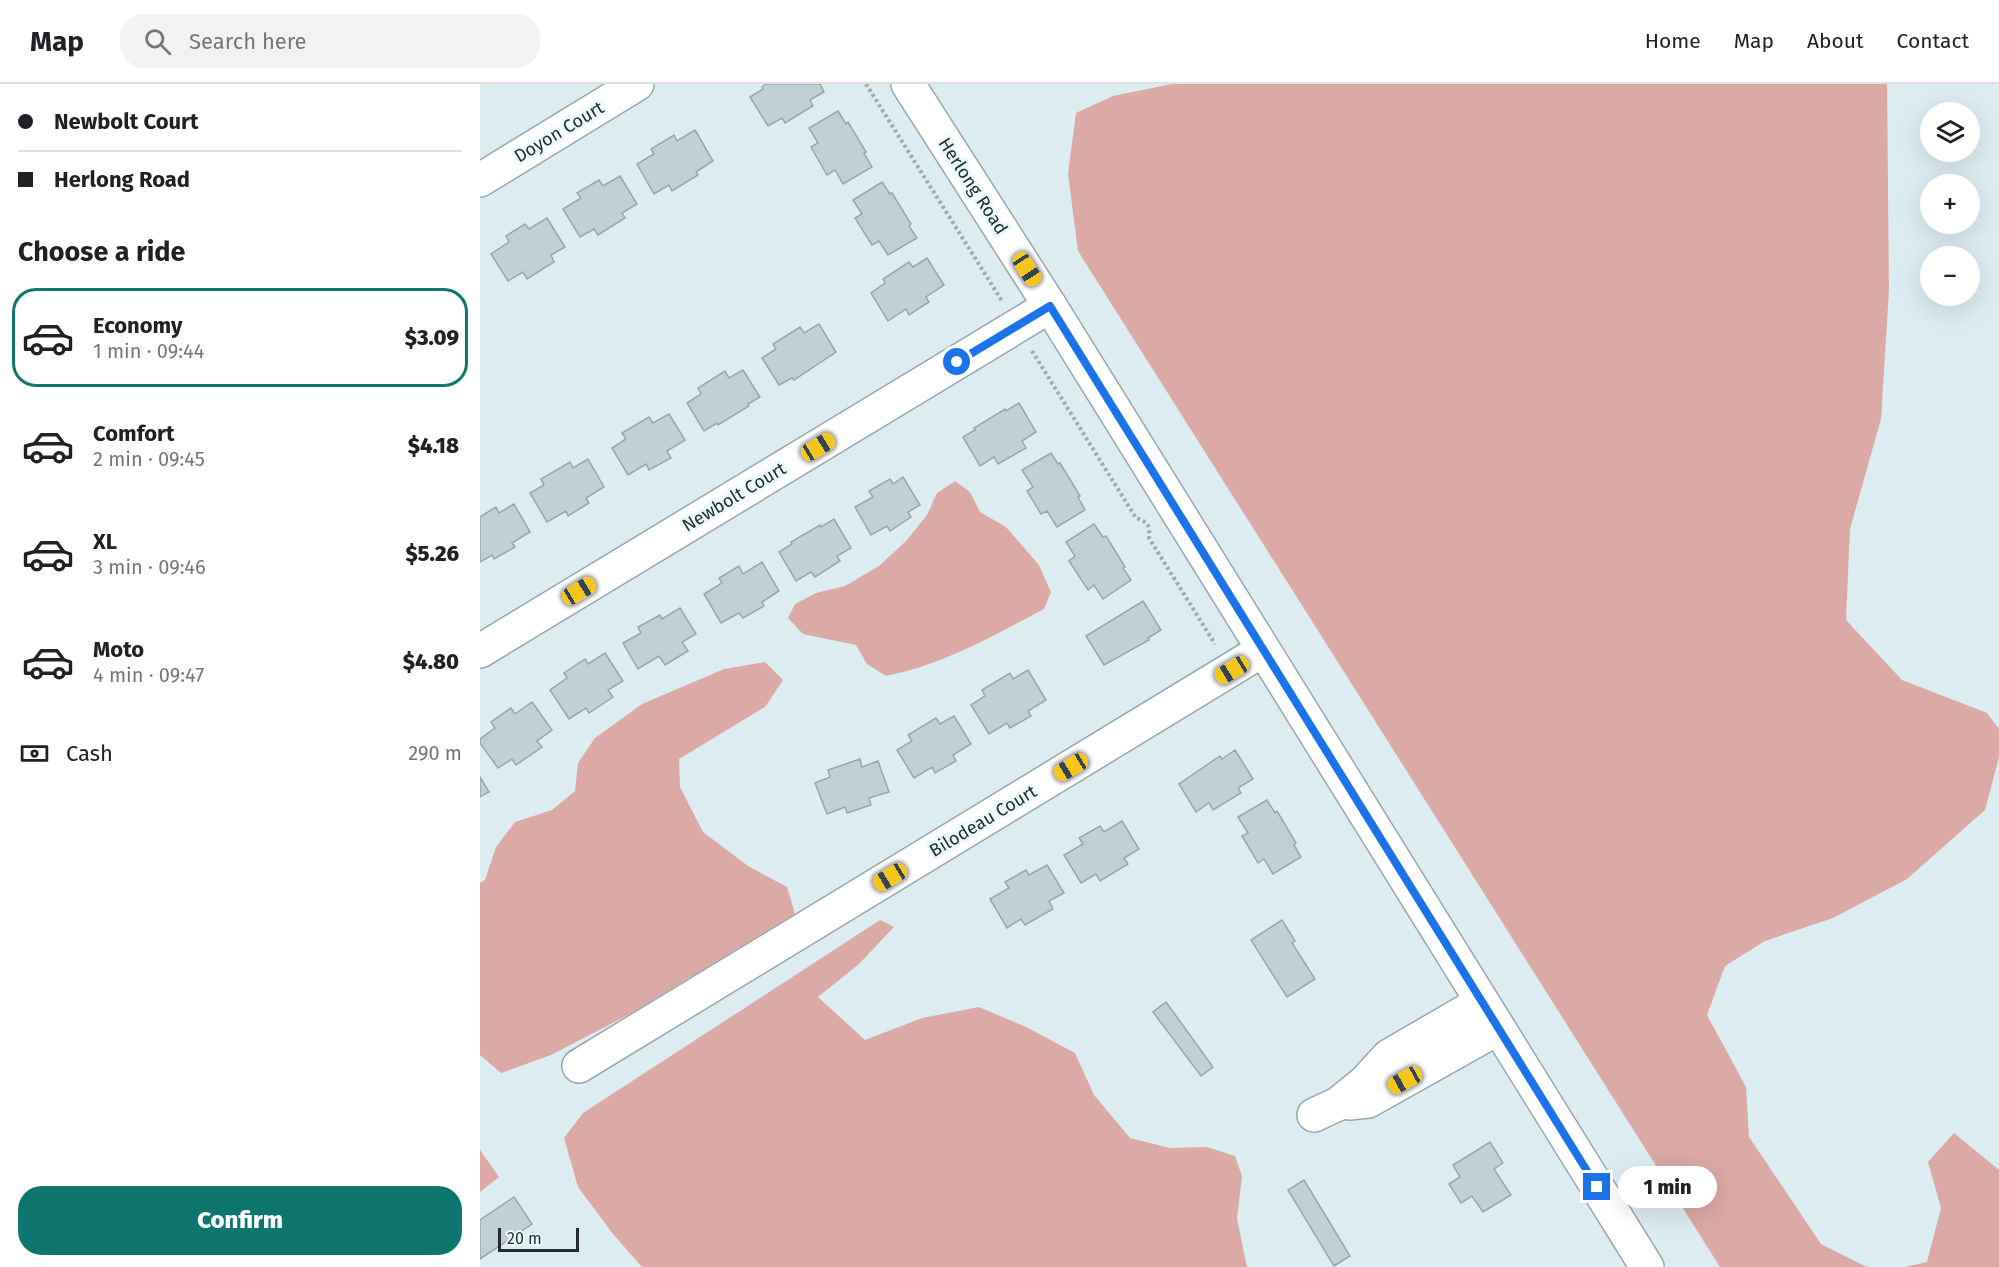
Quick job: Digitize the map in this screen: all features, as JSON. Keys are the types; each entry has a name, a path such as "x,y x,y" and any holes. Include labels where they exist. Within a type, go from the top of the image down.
{"street":[{"name":"Doyon Court","path":"480,180 637,84"},
{"name":"Herlong Road","path":"908,84 1050,306 1647,1267"},
{"name":"Newbolt Court","path":"480,651 1050,306"},
{"name":"Bilodeau Court","path":"579,1066 1263,650"},
{"path":"1326,1109 1368,1101 1490,1015"}],"path":[{"path":"866,84 1136,518 1146,521 1150,527 1149,538 1232,670"}],"shaded area":[{"path":"1172,84 1887,84 1889,290 1881,419 1850,529 1846,620 1902,680 1987,713 1999,729 1999,757 1985,810 1907,879 1833,918 1765,941 1725,966 1707,1015 1746,1087 1749,1137 1821,1244 1867,1267 1720,1267 1078,251 1068,174 1076,113 1113,96"},
{"path":"955,481 970,492 980,512 1006,527 1039,565 1051,592 1044,609 948,657 886,676 867,664 856,645 803,634 788,618 795,604 816,593 845,586 879,566 907,540 927,515 937,493"},
{"path":"765,662 783,680 765,707 679,759 680,787 703,832 748,866 787,887 795,914 628,1015 551,1055 501,1073 480,1055 480,883 485,880 496,847 515,822 552,810 575,791 578,763 595,738 642,704 724,669"},
{"path":"880,920 894,927 859,964 818,997 865,1040 922,1018 979,1007 1026,1027 1075,1053 1094,1095 1130,1138 1170,1148 1207,1147 1235,1156 1242,1176 1237,1219 1247,1267 642,1267 613,1234 578,1187 564,1138 583,1113"},
{"path":"1954,1133 1999,1170 1999,1267 1905,1267 1927,1262 1941,1208 1928,1162"},
{"path":"480,1150 499,1177 480,1192"}],"building":[{"path":"766,84 820,84 824,92 810,100 813,106 785,123 782,118 768,126 750,97 763,89 762,87"},
{"path":"838,111 846,124 848,122 872,167 843,184 835,170 827,175 811,147 818,143 809,128"},
{"path":"695,130 713,161 696,172 698,175 672,191 669,185 654,194 637,164 654,154 651,149 674,135 677,141"},
{"path":"620,176 637,204 622,213 625,218 598,235 594,229 580,237 563,209 581,198 577,193 599,180 603,186"},
{"path":"882,182 890,194 892,193 917,238 888,255 879,241 872,245 855,218 862,214 853,200"},
{"path":"547,218 565,247 551,255 554,262 527,279 523,272 508,281 491,254 509,242 506,236 525,224 529,229"},
{"path":"927,258 944,285 926,297 929,302 909,315 906,309 888,321 871,293 885,283 883,279 909,262 913,267"},
{"path":"819,324 836,352 794,380 792,378 779,385 762,358 776,349 773,344 800,327 804,333"},
{"path":"743,370 760,397 718,425 717,423 704,431 687,403 701,394 698,388 725,371 729,378"},
{"path":"1019,403 1036,432 1022,441 1026,448 998,464 994,457 980,466 963,437 1005,409 1006,411"},
{"path":"669,414 685,440 667,451 671,458 649,470 646,464 628,475 612,448 626,439 622,433 649,417 653,423"},
{"path":"1051,453 1058,464 1060,463 1080,496 1078,497 1085,510 1057,527 1047,511 1041,514 1027,491 1033,487 1022,470"},
{"path":"588,459 604,487 586,498 589,503 568,516 566,511 547,522 530,493 544,485 541,479 570,462 573,468"},
{"path":"903,477 920,505 908,512 911,517 890,531 887,526 871,535 855,507 873,497 869,491 890,479 893,484"},
{"path":"514,504 530,532 512,543 515,547 494,559 492,555 480,562 480,517 496,507 499,513"},
{"path":"834,519 851,548 837,556 840,561 815,577 811,572 796,581 779,552 792,544 791,542"},
{"path":"1094,524 1103,537 1106,536 1131,580 1103,599 1094,585 1088,590 1069,561 1075,556 1066,542"},
{"path":"762,562 779,591 762,602 764,606 743,618 739,613 721,623 704,594 722,583 719,578 739,566 743,574"},
{"path":"1143,601 1161,630 1148,638 1149,640 1104,665 1086,636"},
{"path":"680,608 696,634 682,642 688,651 665,665 659,656 638,669 623,643 641,633 638,627 660,615 662,619"},
{"path":"605,653 623,681 608,690 613,697 589,713 586,708 569,719 550,690 567,678 564,673 585,659 588,664"},
{"path":"1028,670 1046,700 1028,711 1031,716 1010,728 1007,723 989,734 971,705 985,696 982,690 1010,673 1013,679"},
{"path":"532,702 552,730 537,741 542,747 516,765 512,759 498,768 480,743 480,739 495,728 491,722 511,708 515,714"},
{"path":"954,716 971,744 953,755 956,761 935,773 932,767 914,778 897,750 912,741 908,735 936,718 940,724"},
{"path":"1235,750 1253,779 1238,788 1241,793 1213,810 1209,803 1196,812 1179,784 1220,756 1222,759"},
{"path":"860,759 862,767 878,761 889,792 869,798 871,805 847,813 845,807 827,814 815,783 830,777 828,770"},
{"path":"480,777 489,792 480,797"},
{"path":"1267,800 1275,813 1277,811 1296,843 1294,845 1301,857 1273,874 1264,859 1258,863 1242,836 1248,833 1238,817"},
{"path":"1122,821 1139,849 1124,858 1128,864 1100,881 1096,874 1081,883 1064,855 1083,844 1079,838 1100,826 1104,832"},
{"path":"1047,865 1064,893 1049,901 1053,909 1025,925 1021,919 1007,928 990,899 1009,888 1005,882 1026,870 1029,875"},
{"path":"1282,920 1295,941 1292,943 1315,979 1287,997 1251,940"},
{"path":"1166,1002 1213,1067 1201,1076 1153,1012"},
{"path":"1490,1142 1503,1163 1494,1169 1511,1195 1483,1212 1472,1196 1461,1203 1449,1184 1460,1177 1453,1165"},
{"path":"1304,1180 1350,1256 1334,1266 1288,1190"},
{"path":"514,1197 532,1224 480,1259 480,1220"}],"route":[{"path":"957,362 1050,306 1597,1187"}]}
